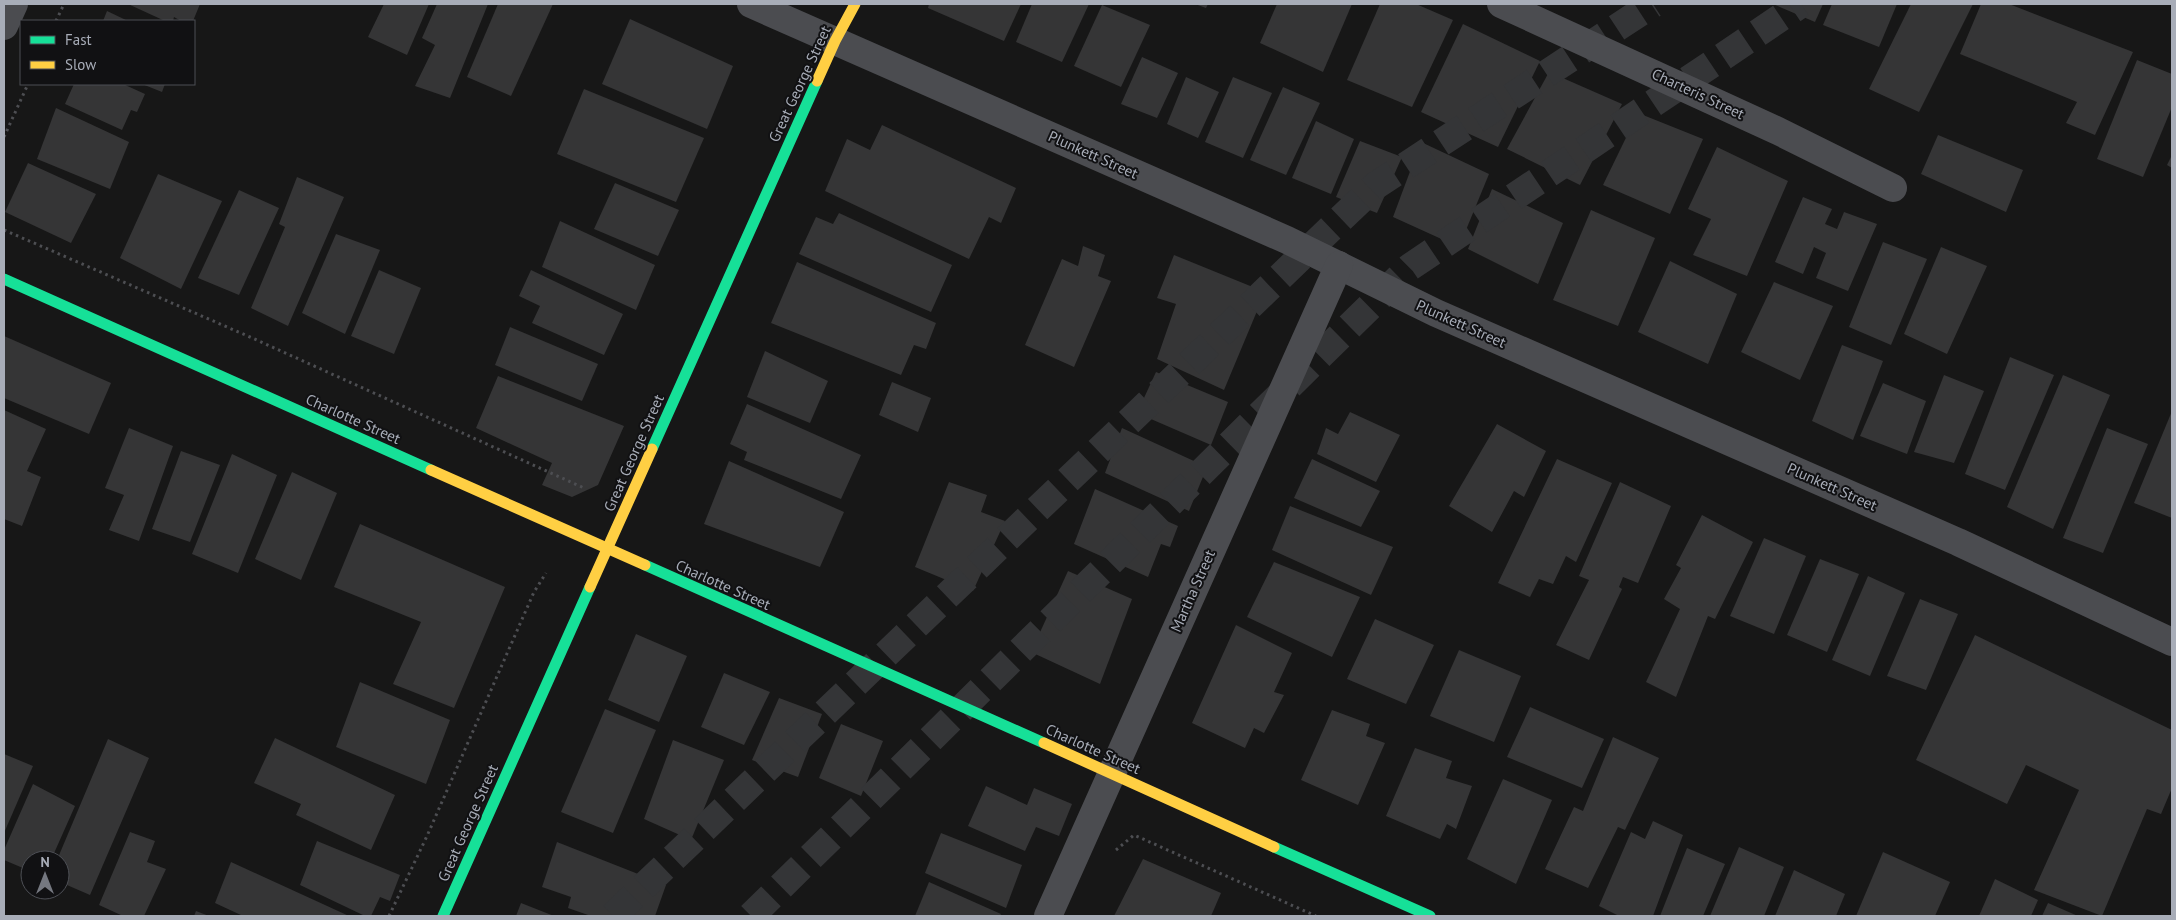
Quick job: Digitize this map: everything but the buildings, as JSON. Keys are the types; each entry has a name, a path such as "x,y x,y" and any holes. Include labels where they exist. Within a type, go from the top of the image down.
{"street":[{"path":"4,26 14,4"},
{"name":"Plunkett Street","path":"751,4 1287,240 1436,313 1948,538 2172,642"},
{"name":"Great George Street","path":"443,916 835,41 855,4"},
{"name":"Charteris Street","path":"1501,4 1778,132 1893,188"},
{"name":"Martha Street","path":"1048,916 1339,266"},
{"name":"Charlotte Street","path":"4,279 1430,916"}],"path":[{"path":"56,20 64,4"},
{"path":"4,137 28,85"},
{"path":"4,230 250,337 584,488"},
{"path":"389,916 427,836 534,592 546,573"},
{"path":"1116,850 1134,834 1316,916"},
{"path":"1123,836 1130,838"}],"tunnel":[{"path":"613,916 1375,186 1653,4"},
{"path":"751,916 1410,267 1801,4"}],"traffic: fast":[{"path":"652,449 817,81"},
{"path":"4,279 431,470"},
{"path":"645,565 1044,743"},
{"path":"443,916 590,587"},
{"path":"1274,847 1430,916"}],"traffic: slow":[{"path":"817,81 835,41 855,4"},
{"path":"590,587 652,449"},
{"path":"431,470 645,565"},
{"path":"1044,743 1274,847"}]}
